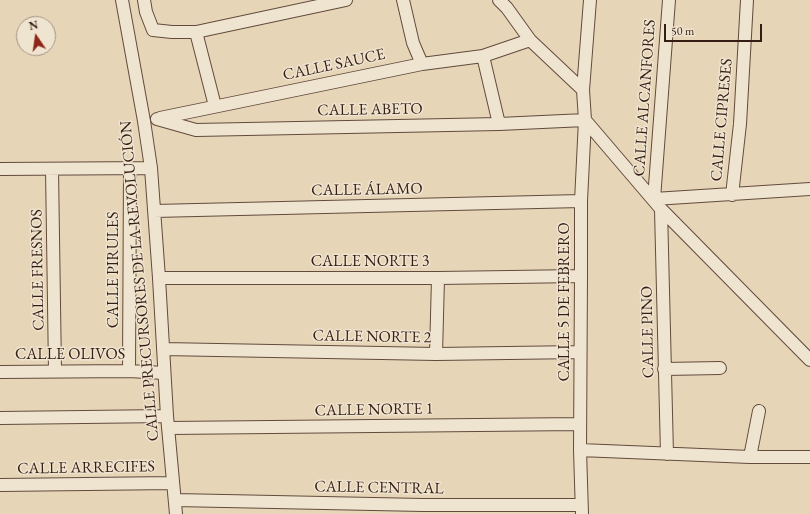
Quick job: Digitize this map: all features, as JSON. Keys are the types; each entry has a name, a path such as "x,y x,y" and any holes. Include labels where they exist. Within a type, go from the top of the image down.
{"street":[{"name":"CALLE PRECURSORES DE LA REVOLUCIÓN","path":"122,0 151,168 164,373 176,514"},
{"path":"144,0 146,12 153,30 172,32 196,32 346,0"},
{"path":"403,0 412,43 422,64"},
{"path":"583,90 590,0"},
{"name":"CALLE ALCANFORES","path":"654,199 669,0"},
{"name":"CALLE CIPRESES","path":"732,195 740,124 747,0"},
{"path":"505,3 530,40 583,90"},
{"path":"196,32 215,106"},
{"name":"CALLE SAUCE","path":"144,121 422,64 484,56 530,40"},
{"path":"484,56 499,124"},
{"name":"CALLE 5 DE FEBRERO","path":"582,510 580,450 580,276 581,201 585,120 583,90"},
{"name":"CALLE ABETO","path":"157,118 196,130 499,124 585,120"},
{"path":"585,120 661,209 810,360"},
{"path":"0,169 151,168"},
{"name":"CALLE FRESNOS","path":"52,169 55,371"},
{"name":"CALLE PIRULES","path":"129,371 130,169"},
{"path":"654,199 810,190"},
{"name":"CALLE ÁLAMO","path":"154,211 581,201"},
{"name":"CALLE PINO","path":"661,209 667,454"},
{"name":"CALLE NORTE 3","path":"159,278 438,278 580,276"},
{"path":"436,354 438,278"},
{"name":"CALLE NORTE 2","path":"163,349 436,354 580,352"},
{"path":"664,369 720,368"},
{"name":"CALLE OLIVOS","path":"0,372 129,371 164,373"},
{"path":"750,457 759,411"},
{"name":"CALLE NORTE 1","path":"0,418 168,422 580,424"},
{"path":"580,450 750,457 810,457"},
{"name":"CALLE ARRECIFES","path":"0,485 173,483"},
{"name":"CALLE CENTRAL","path":"175,500 366,509 582,510"}]}
